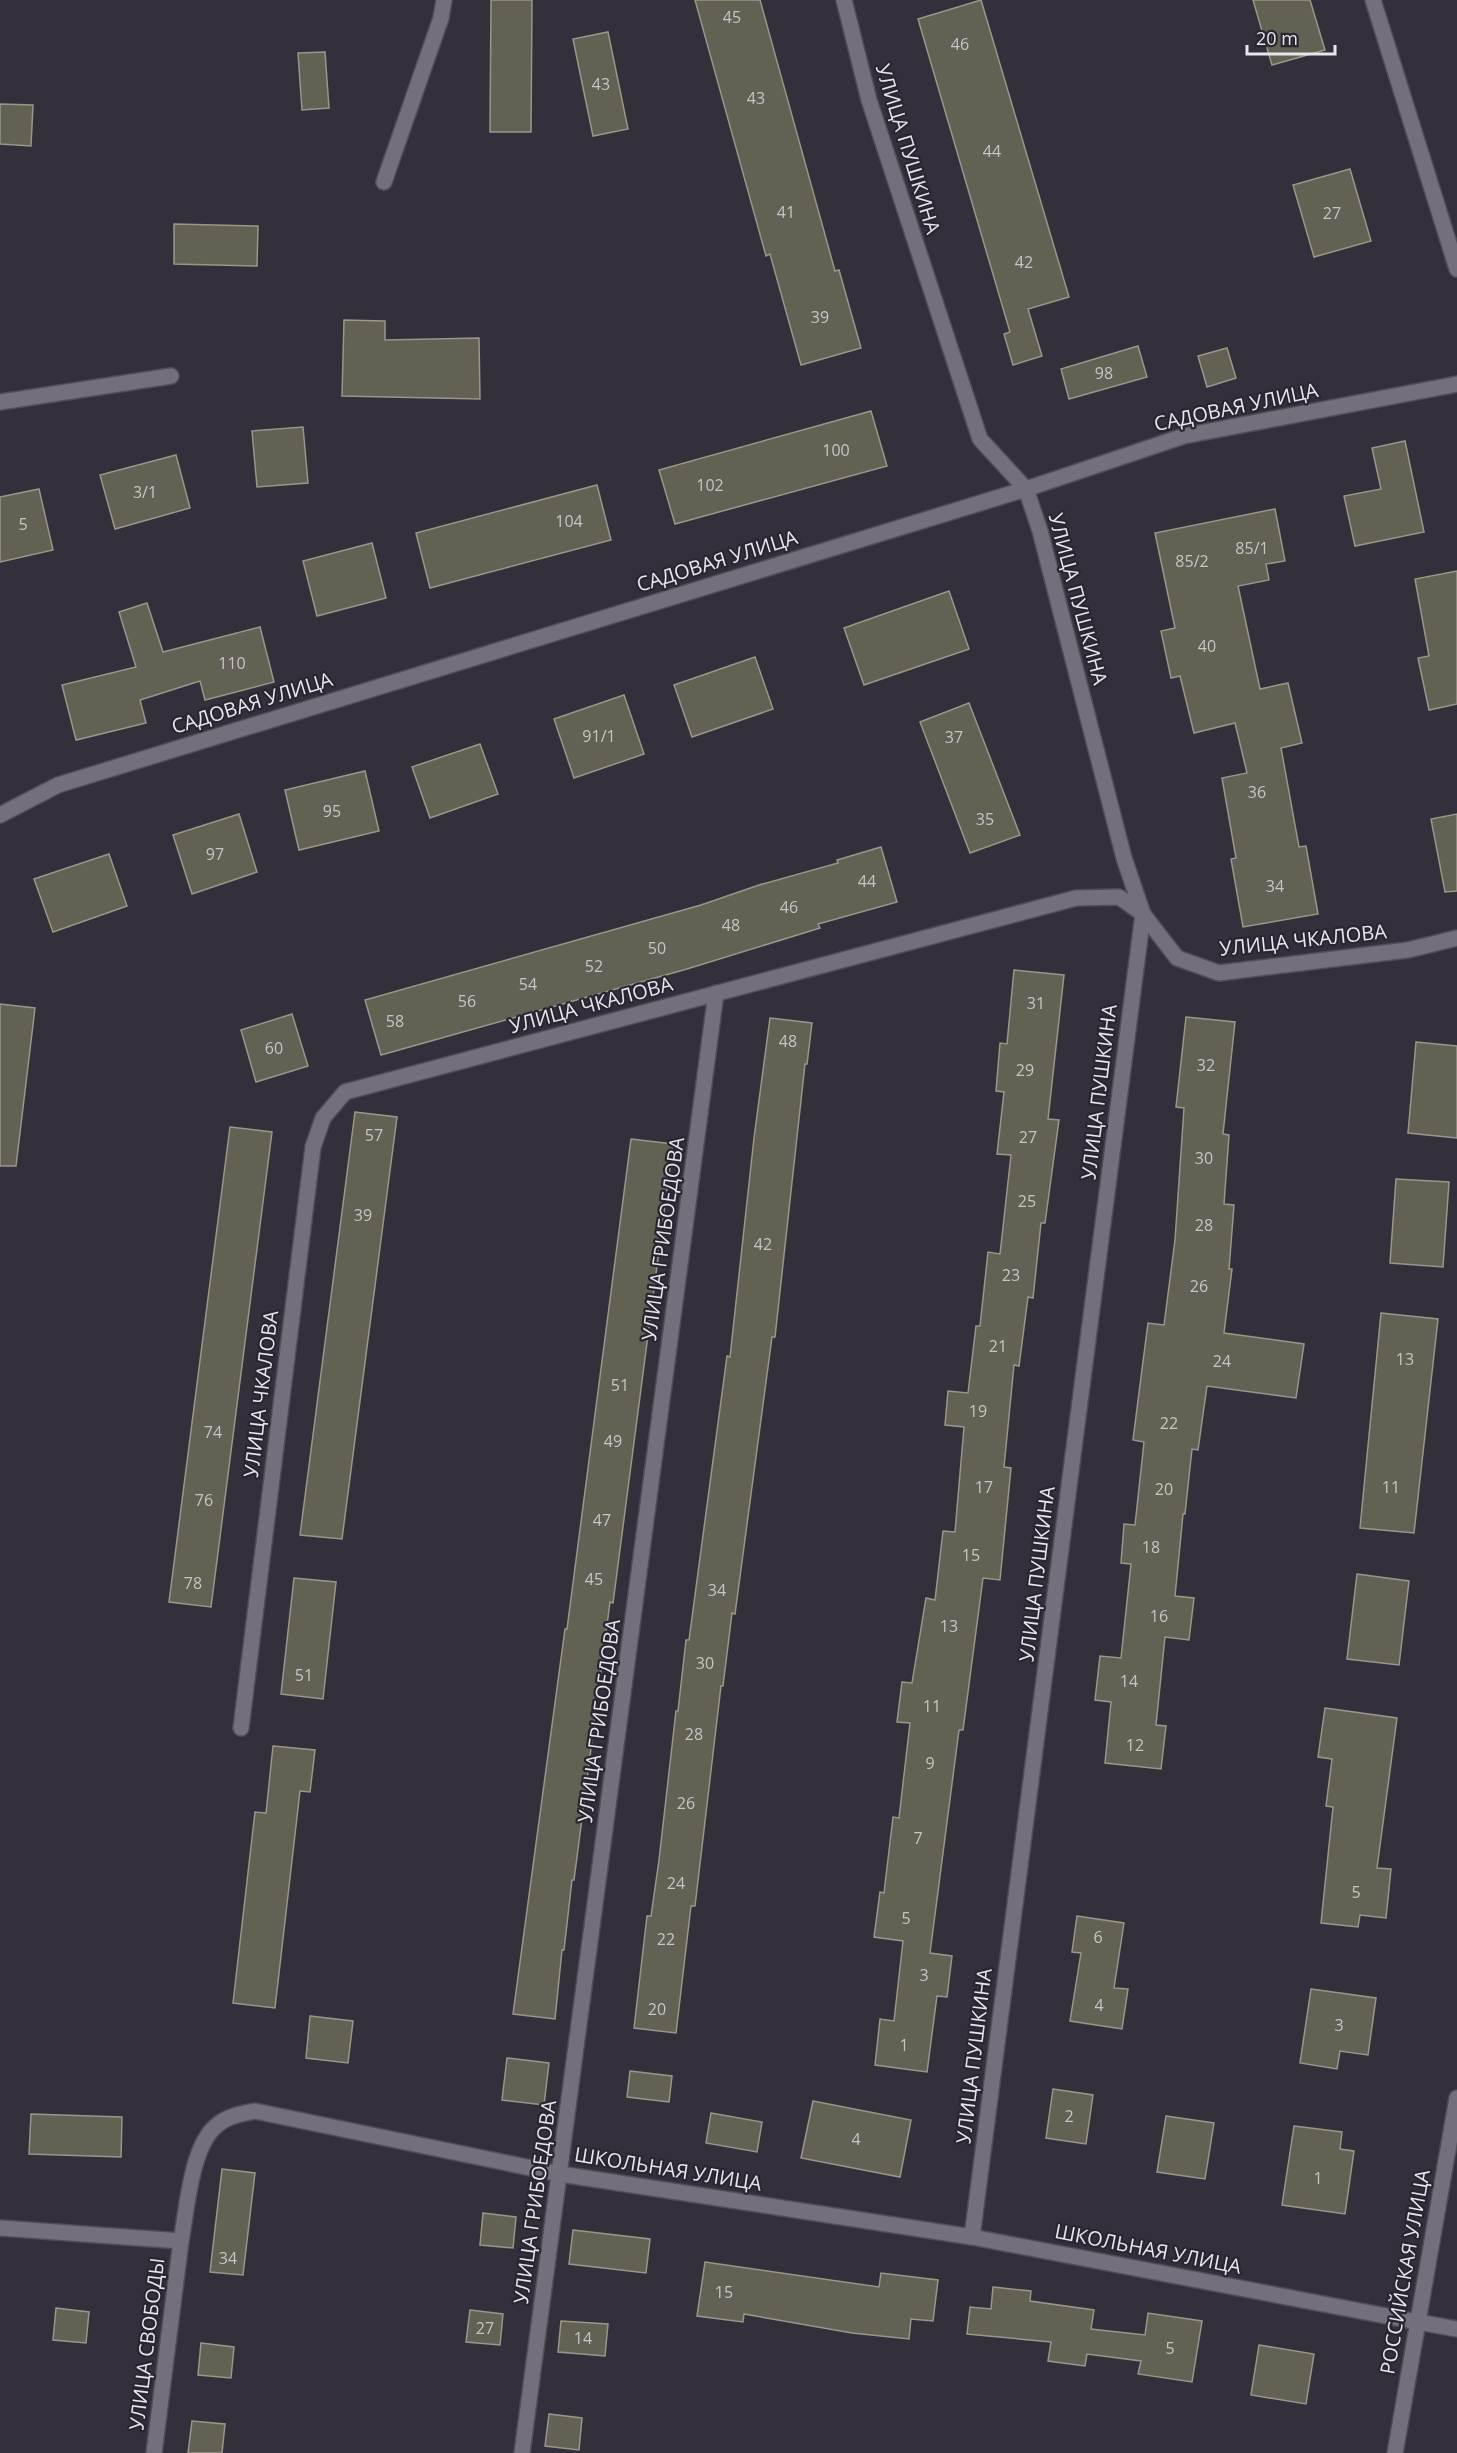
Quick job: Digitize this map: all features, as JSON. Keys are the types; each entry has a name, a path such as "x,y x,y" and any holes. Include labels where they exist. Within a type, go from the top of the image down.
{"street":[{"path":"384,182 441,18 444,0"},
{"name":"УЛИЦА ПУШКИНА","path":"844,0 869,100 980,439 1026,489 1040,531 1124,858 1143,914 972,2237"},
{"path":"1373,0 1457,269"},
{"path":"0,402 171,376"},
{"name":"САДОВАЯ УЛИЦА","path":"0,815 58,785 1026,489 1184,436 1457,384"},
{"name":"УЛИЦА ЧКАЛОВА","path":"241,1728 314,1147 323,1118 345,1092 1076,898 1119,897 1143,914 1177,958 1219,973 1408,950 1457,938"},
{"name":"УЛИЦА ГРИБОЕДОВА","path":"522,2453 716,993"},
{"name":"РОССИЙСКАЯ УЛИЦА","path":"1395,2453 1457,2098"},
{"name":"ШКОЛЬНАЯ УЛИЦА","path":"181,2241 202,2143 215,2126 234,2115 255,2111 560,2174 972,2237 1457,2329"},
{"path":"0,2228 181,2241"},
{"name":"УЛИЦА СВОБОДЫ","path":"154,2453 181,2241"}],"building":[{"path":"491,0 532,0 531,132 490,132"},
{"path":"695,0 760,0 835,271 839,270 861,348 801,365 770,254 766,256"},
{"path":"981,0 1069,297 1028,309 1042,356 1013,365 1004,334 1010,332 918,19"},
{"path":"1253,0 1310,0 1325,50 1272,65"},
{"path":"608,32 628,129 593,136 573,39"},
{"path":"325,52 329,108 302,110 298,53"},
{"path":"0,104 33,105 31,146 0,144"},
{"path":"1350,169 1371,241 1314,257 1293,185"},
{"path":"174,224 258,226 257,266 174,264"},
{"path":"344,320 385,321 385,340 479,338 480,399 342,396"},
{"path":"1138,346 1147,377 1069,399 1061,369"},
{"path":"1227,348 1236,378 1207,387 1198,356"},
{"path":"871,411 887,466 675,524 659,470"},
{"path":"303,427 308,483 257,487 252,431"},
{"path":"1405,441 1424,532 1355,546 1344,496 1381,489 1372,448"},
{"path":"176,455 190,508 115,529 100,475"},
{"path":"597,485 611,540 430,588 416,533"},
{"path":"39,489 53,550 0,562 0,497"},
{"path":"1275,509 1285,561 1266,564 1269,580 1238,586 1260,689 1288,683 1302,743 1281,748 1299,847 1306,846 1318,914 1243,927 1231,859 1236,858 1222,778 1247,773 1235,723 1194,733 1180,676 1171,678 1161,631 1175,628 1155,533"},
{"path":"372,543 386,598 317,616 303,561"},
{"path":"1457,571 1457,704 1429,710 1418,658 1429,656 1415,579"},
{"path":"949,591 969,649 864,685 844,628"},
{"path":"147,603 163,652 260,627 274,682 205,700 200,681 140,700 146,723 76,740 62,685 136,667 119,612"},
{"path":"755,657 773,709 692,737 674,685"},
{"path":"624,695 644,754 574,778 554,719"},
{"path":"969,703 1020,835 970,853 920,722"},
{"path":"480,744 498,794 430,818 412,767"},
{"path":"365,771 379,831 299,850 285,790"},
{"path":"239,814 257,872 192,894 173,835"},
{"path":"1457,814 1457,891 1445,892 1431,819"},
{"path":"881,847 897,902 818,924 820,928 687,969 381,1055 365,1000 701,905 759,885 838,863 837,860"},
{"path":"109,854 127,906 53,932 34,879"},
{"path":"1014,970 1064,975 1048,1119 1059,1120 1045,1223 1041,1223 1033,1298 1028,1297 1019,1366 1014,1365 1004,1467 1011,1468 1000,1580 983,1578 963,1730 959,1730 930,1953 952,1956 947,1997 937,1996 927,2072 875,2065 880,2019 894,2021 903,1941 874,1937 880,1892 884,1893 893,1817 899,1818 910,1723 897,1722 902,1682 912,1683 926,1598 935,1600 943,1531 955,1532 964,1427 945,1425 948,1391 968,1393 976,1326 980,1326 988,1252 1000,1254 1011,1155 997,1154 1004,1092 996,1091 1000,1043 1007,1044"},
{"path":"0,1004 35,1008 16,1166 0,1166"},
{"path":"292,1014 308,1066 256,1082 241,1030"},
{"path":"1186,1017 1235,1022 1223,1134 1229,1135 1224,1204 1234,1205 1229,1269 1232,1269 1224,1333 1304,1344 1296,1398 1207,1386 1198,1450 1192,1449 1175,1596 1194,1598 1189,1640 1165,1637 1156,1725 1166,1726 1161,1769 1105,1763 1111,1702 1095,1700 1100,1656 1121,1658 1131,1564 1121,1563 1124,1524 1135,1525 1144,1442 1133,1440 1141,1377 1148,1323 1164,1325 1175,1240 1184,1108 1176,1107"},
{"path":"770,1018 812,1023 807,1064 805,1064 775,1337 772,1337 735,1614 732,1613 723,1686 721,1686 695,1906 691,1906 676,2033 634,2028 647,1916 651,1916 659,1860 686,1640 689,1640 727,1356 730,1357 754,1138"},
{"path":"1416,1042 1457,1046 1457,1138 1408,1133"},
{"path":"355,1112 397,1117 342,1539 300,1535"},
{"path":"230,1127 272,1132 211,1607 169,1602"},
{"path":"631,1139 673,1144 613,1603 610,1602 574,1880 572,1880 564,1950 562,1950 555,2019 513,2014 565,1629 567,1629"},
{"path":"1396,1179 1449,1182 1443,1267 1390,1263"},
{"path":"1381,1313 1438,1319 1414,1533 1360,1528"},
{"path":"1357,1574 1409,1581 1399,1665 1347,1659"},
{"path":"294,1578 336,1582 323,1699 281,1694"},
{"path":"1325,1708 1397,1718 1377,1868 1391,1869 1386,1918 1360,1915 1358,1927 1321,1923 1333,1807 1326,1806 1332,1759 1318,1757"},
{"path":"273,1746 315,1750 310,1792 300,1791 275,2008 233,2003 255,1812 266,1813"},
{"path":"1077,1916 1124,1923 1114,1988 1128,1989 1122,2029 1070,2021 1081,1953 1072,1952"},
{"path":"1311,1989 1376,1998 1368,2055 1340,2051 1337,2069 1300,2063"},
{"path":"310,2016 353,2021 348,2063 306,2058"},
{"path":"507,2058 549,2063 544,2105 502,2100"},
{"path":"630,2071 672,2076 669,2102 627,2097"},
{"path":"1053,2089 1093,2095 1086,2144 1046,2138"},
{"path":"813,2101 911,2120 900,2177 801,2158"},
{"path":"711,2113 762,2122 757,2152 706,2143"},
{"path":"31,2114 122,2117 121,2157 29,2154"},
{"path":"1166,2116 1214,2123 1205,2179 1157,2172"},
{"path":"1294,2126 1342,2132 1340,2149 1354,2151 1345,2214 1282,2205"},
{"path":"222,2169 255,2173 243,2275 210,2272"},
{"path":"483,2213 516,2217 513,2248 480,2245"},
{"path":"573,2230 650,2239 646,2273 569,2264"},
{"path":"705,2262 879,2287 881,2273 938,2280 933,2321 911,2319 909,2339 852,2333 744,2314 743,2322 697,2316"},
{"path":"993,2287 1031,2291 1030,2301 1094,2310 1091,2329 1145,2335 1148,2313 1202,2321 1192,2382 1138,2374 1141,2361 1087,2354 1085,2366 1048,2361 1051,2342 967,2334 970,2307 991,2309"},
{"path":"56,2308 89,2312 86,2343 53,2340"},
{"path":"470,2310 503,2314 500,2345 466,2342"},
{"path":"561,2321 608,2324 605,2356 558,2352"},
{"path":"201,2343 234,2347 231,2378 198,2375"},
{"path":"1259,2345 1314,2354 1306,2404 1251,2395"},
{"path":"549,2414 582,2418 579,2450 545,2446"},
{"path":"192,2421 225,2424 222,2453 188,2453"}]}
